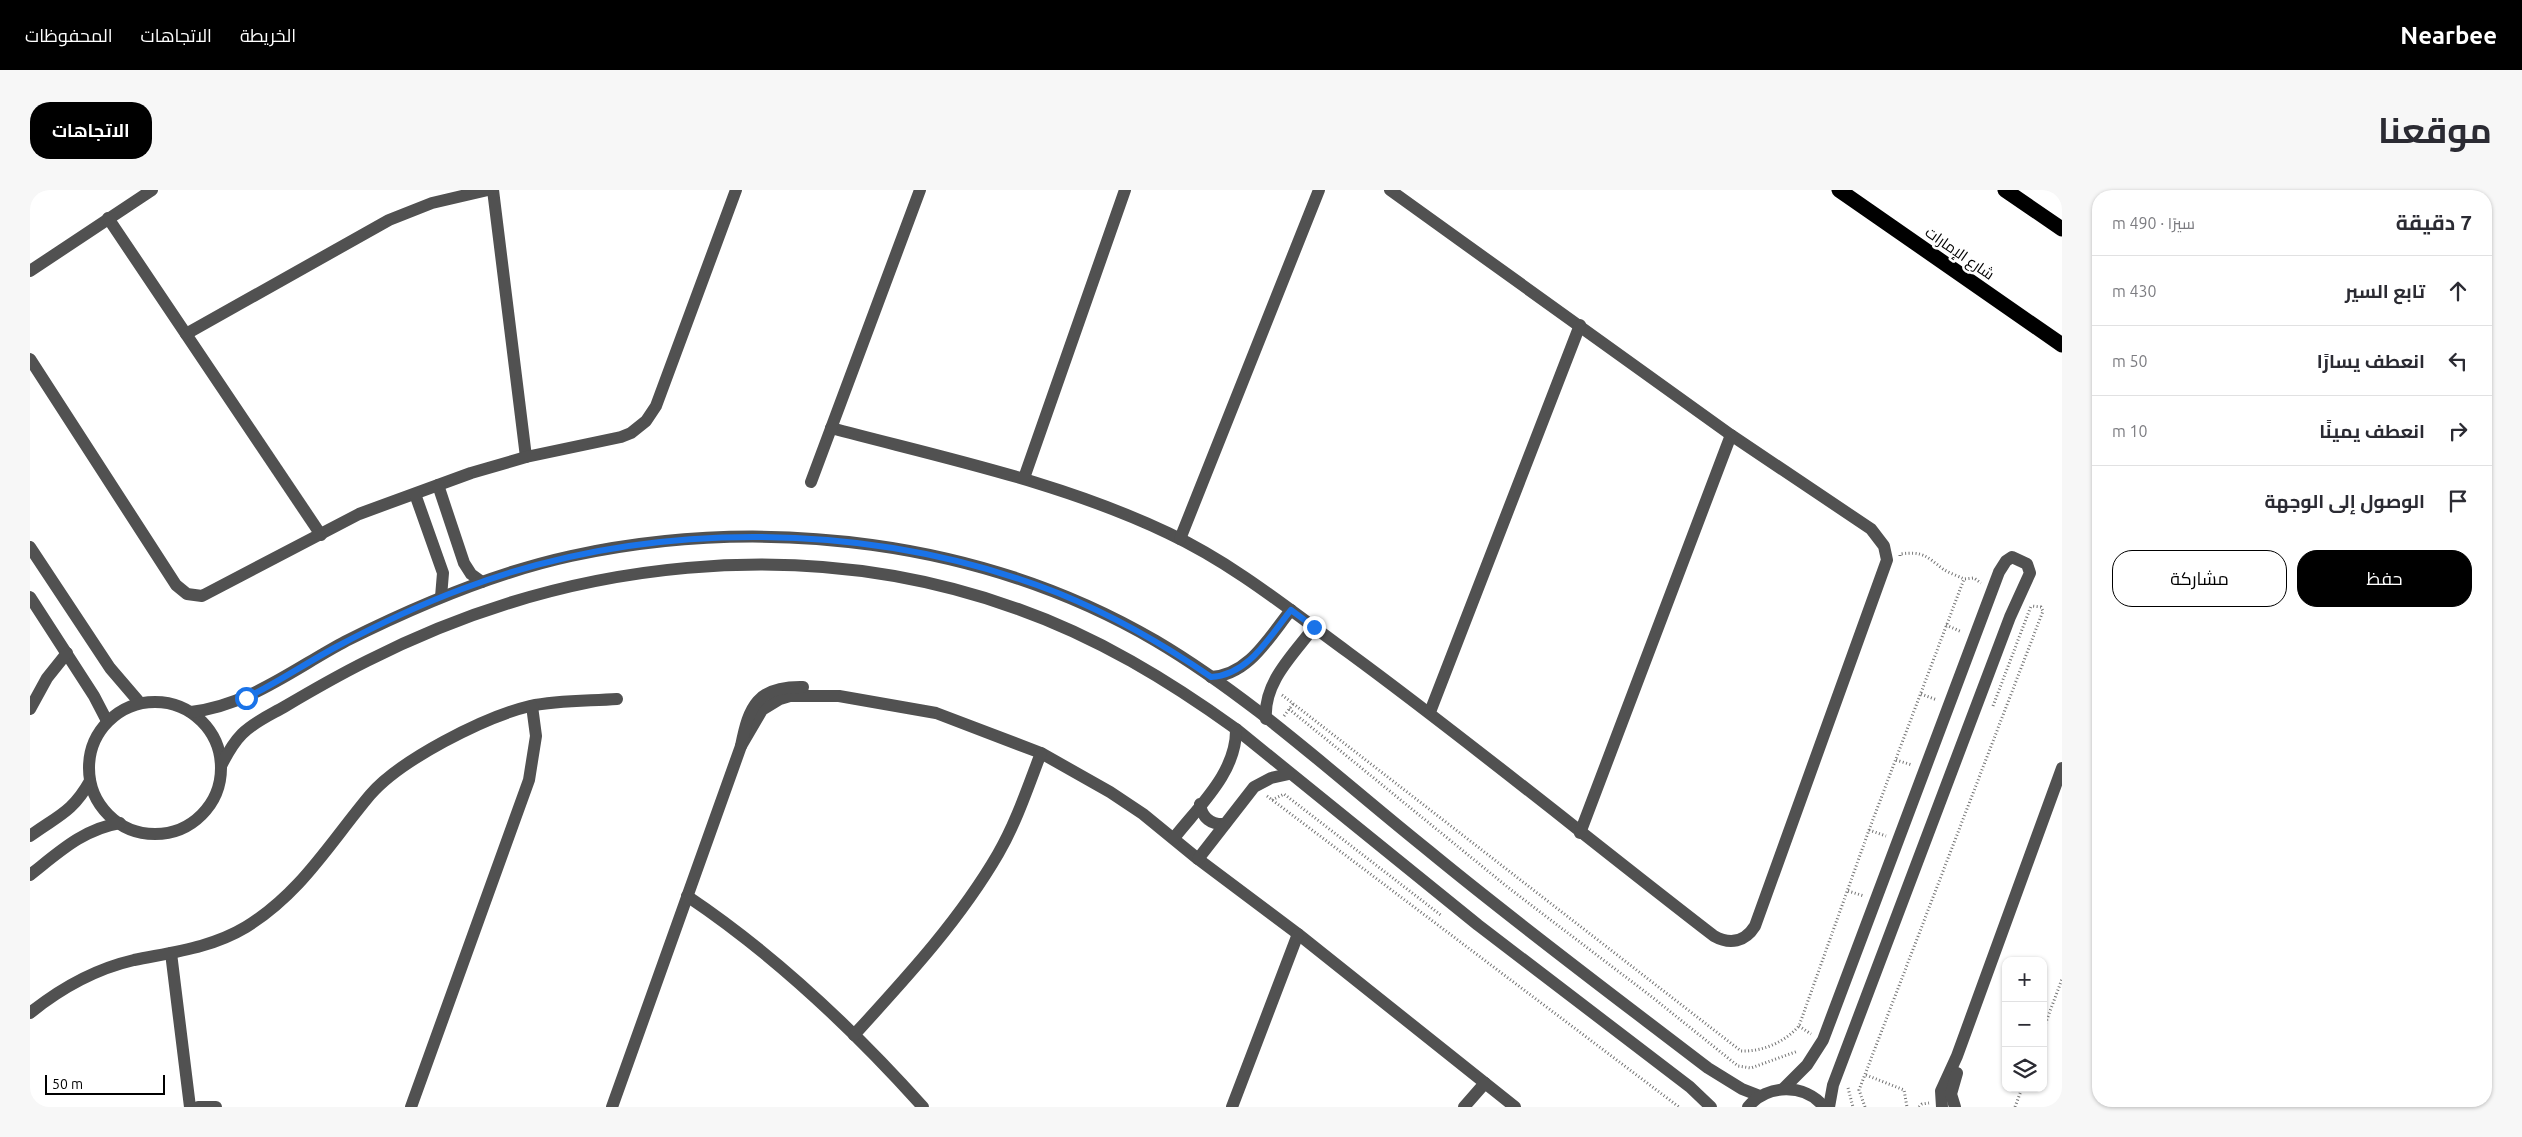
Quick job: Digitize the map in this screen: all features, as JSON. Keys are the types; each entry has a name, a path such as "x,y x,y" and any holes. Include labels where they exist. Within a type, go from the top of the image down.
{"highway":[{"name":"شارع الإمارات","path":"1839,190 2062,345"},
{"path":"2005,190 2062,229"}],"street":[{"path":"30,271 152,190"},
{"path":"186,334 389,220 432,203 488,190"},
{"path":"493,190 526,457"},
{"path":"30,359 176,585 181,590 195,596 210,594 359,514 471,473 526,457 621,438 631,433 646,421 656,406 736,190"},
{"path":"811,482 920,190"},
{"path":"1024,478 1125,190"},
{"path":"1180,539 1319,190"},
{"path":"831,428 1024,478 1110,508 1180,539 1227,564 1430,712 1580,833 1720,940 1740,940 1746,937 1755,926 1887,560 1881,540 1871,529 1731,435 1390,190"},
{"path":"108,218 321,534"},
{"path":"1430,712 1580,325"},
{"path":"1580,833 1731,435"},
{"path":"438,485 464,563 472,574 482,582"},
{"path":"415,494 443,573 441,597"},
{"path":"191,712 214,708 246,698 338,646 441,597 482,582 568,557 657,542 747,538 852,543 956,561 990,570 1059,594 1125,624 1211,677 1266,719 1497,907 1702,1064 1724,1079 1760,1096"},
{"path":"30,547 110,668 140,703"},
{"path":"1783,1089 1807,1065 1823,1040 1999,572 2006,561 2012,557 2027,564 2030,573 2010,617 1833,1084 1829,1107"},
{"path":"221,766 234,744 252,726 353,668 450,623 495,606 568,586 642,572 718,565 794,565 870,572 907,578 981,596 1057,624 1123,656 1165,680 1236,729 1289,774 1478,925 1690,1087 1712,1107"},
{"path":"30,597 67,653 107,721"},
{"path":"1211,677 1230,674 1246,664 1291,610"},
{"path":"1266,719 1266,701 1271,685 1314,627"},
{"path":"30,709 47,678 67,653"},
{"path":"612,1107 741,746 762,710 780,699 790,696 839,696 936,714 1041,754 1110,792 1174,838 1198,859 1298,934 1515,1107"},
{"path":"30,1013 67,986 98,971 134,960 197,948 221,939 244,927 287,897 305,878 371,794 402,766 485,722 532,706 617,699"},
{"path":"166,702 191,712 210,730 220,754 221,766 217,792 211,804 203,814 182,828 157,834 144,833 120,823 101,805 90,782 89,768 92,749 99,732 107,721 123,710 140,703 166,702"},
{"path":"411,1107 529,780 535,751 532,706"},
{"path":"1174,838 1228,766 1235,749 1236,729"},
{"path":"854,1035 920,962 984,877 1010,832 1041,754"},
{"path":"1942,1107 1941,1091 1957,1056 2062,768"},
{"path":"1198,859 1254,787 1271,778 1289,774"},
{"path":"30,836 66,813 76,804 90,782"},
{"path":"1200,804 1201,810 1208,820 1225,824"},
{"path":"30,875 78,838 105,826 120,823"},
{"path":"687,896 724,920 764,952 854,1035 923,1107"},
{"path":"1232,1107 1298,934"},
{"path":"171,953 190,1107"},
{"path":"1955,1107 1951,1094 1958,1068 1957,1056"},
{"path":"1464,1107 1485,1083"},
{"path":"1748,1107 1760,1096 1783,1089 1804,1092 1824,1107"},
{"path":"198,1107 216,1107"}],"path":[{"path":"1897,563 1900,554 1915,552 1928,556 1943,569 1964,579 1974,578 1980,583 1978,591"},
{"path":"1271,685 1740,1051 1749,1052 1768,1047 1790,1036 1799,1026 1869,830 1964,579"},
{"path":"1865,1107 1860,1090 2043,611 2041,606 2032,606"},
{"path":"1960,641 1966,624"},
{"path":"1946,625 1963,632"},
{"path":"1921,694 1939,701 1942,692"},
{"path":"1290,709 1510,889 1652,997 1738,1066 1752,1068 1800,1051 1804,1045"},
{"path":"1896,760 1915,767"},
{"path":"1254,787 1679,1107"},
{"path":"1869,830 1889,838"},
{"path":"1862,906 1869,888"},
{"path":"1848,891 1866,897"},
{"path":"2047,1019 2062,979"},
{"path":"1808,1039 1815,1024"},
{"path":"1866,1075 1904,1090 1907,1107"},
{"path":"2015,1107 2021,1092"}],"route":[{"path":"246,698 304,664 372,628 462,589 525,568 568,557 613,548 702,538 782,538 852,543 922,554 990,570 1025,581 1092,608 1157,642 1211,677 1230,674 1246,664 1291,610 1314,627"}]}
